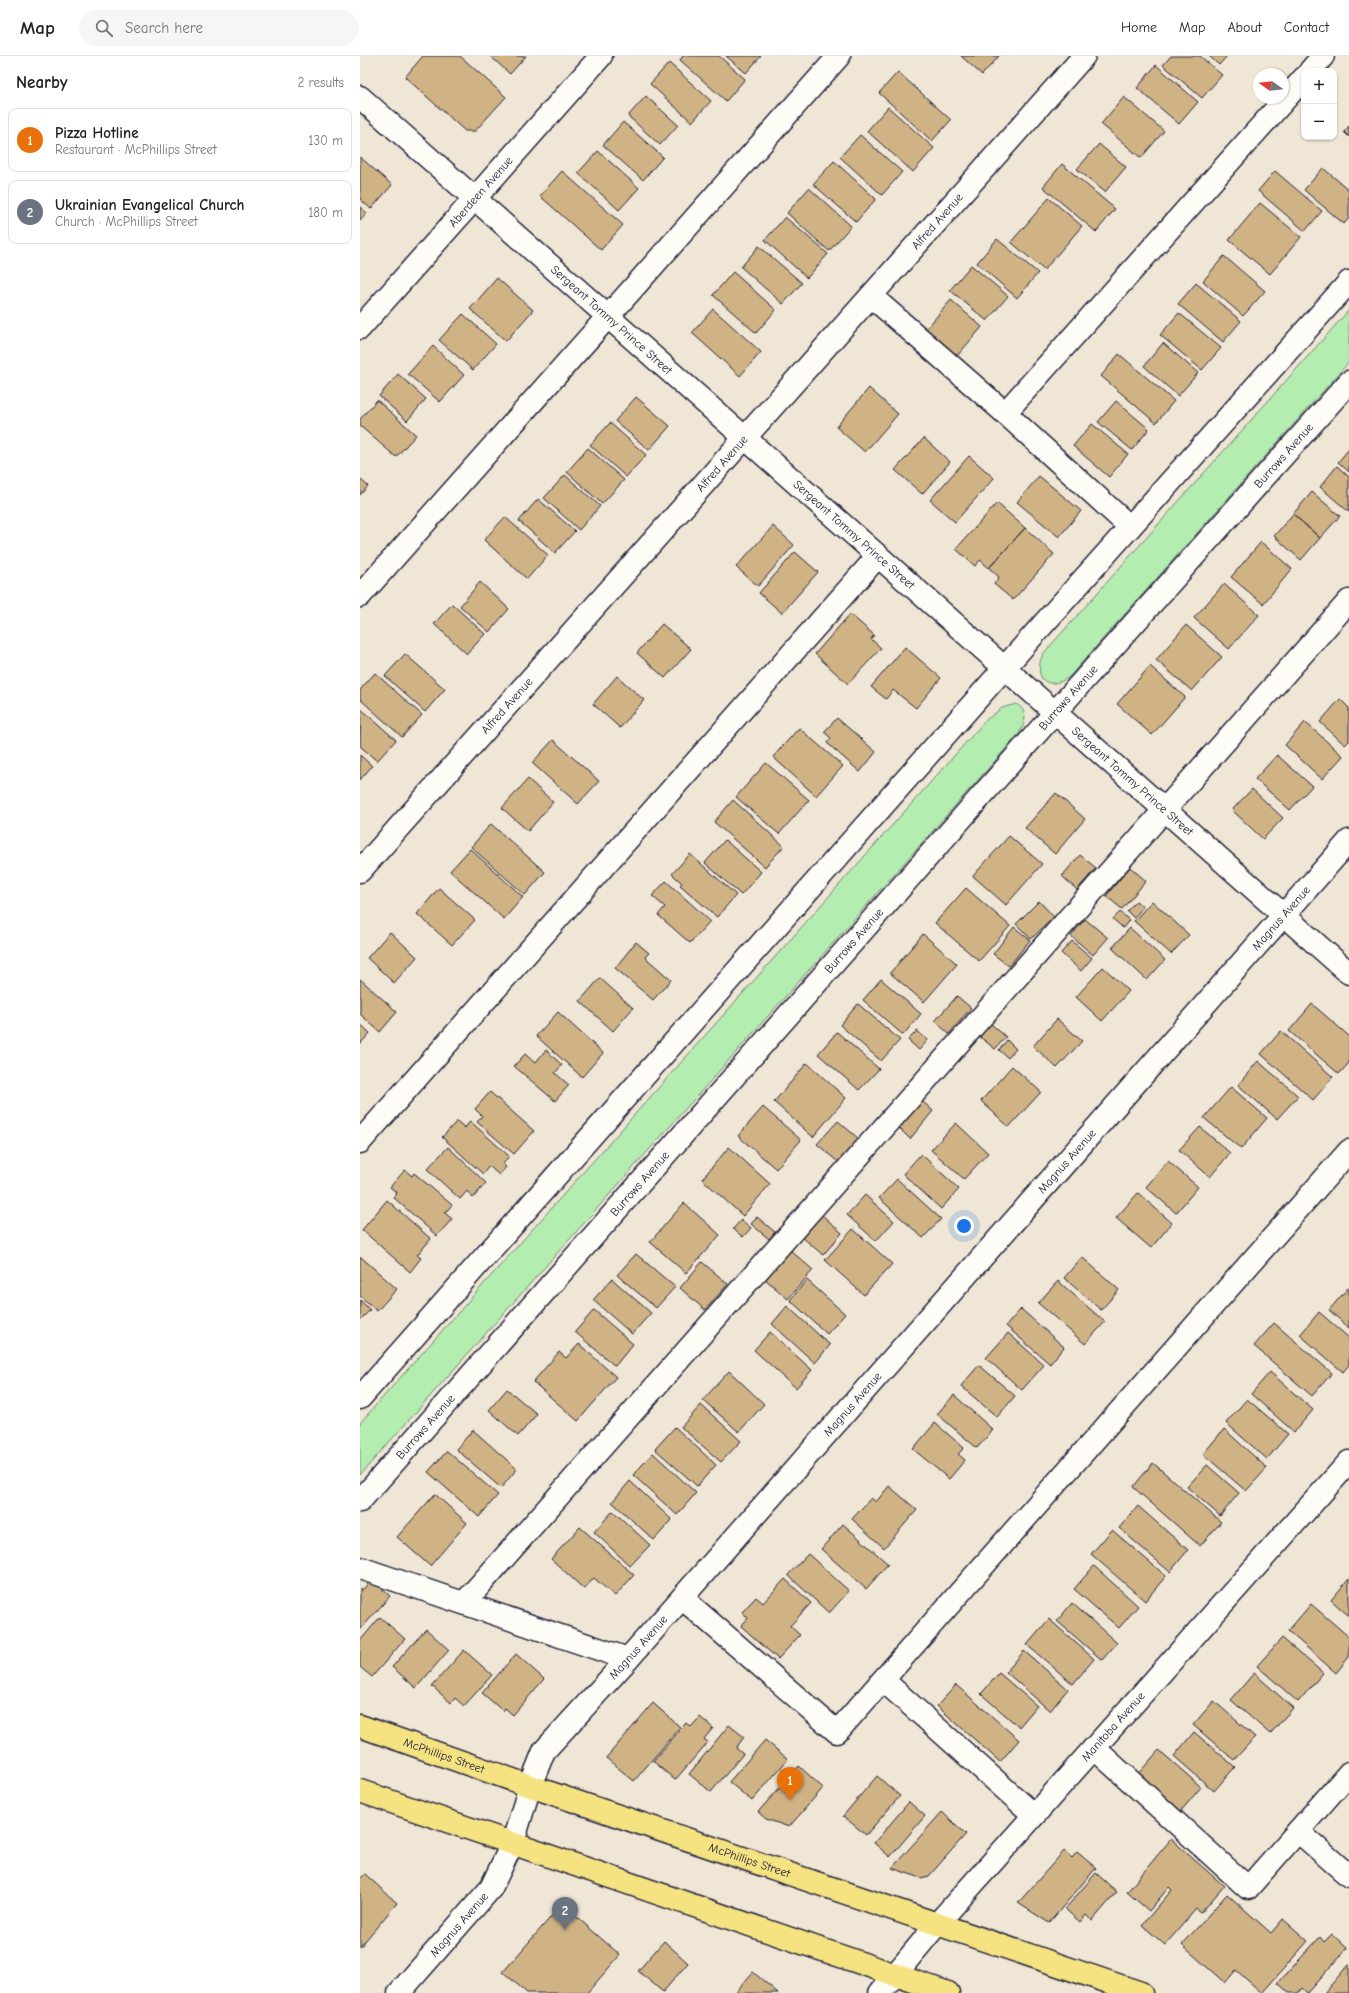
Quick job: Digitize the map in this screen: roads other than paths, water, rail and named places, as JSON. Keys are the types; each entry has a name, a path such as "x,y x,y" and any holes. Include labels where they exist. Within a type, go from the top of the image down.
{"main road":[{"name":"McPhillips Street","path":"360,1726 530,1786 1141,1993"},
{"path":"360,1791 513,1842 948,1993"}],"street":[{"name":"Aberdeen Avenue","path":"360,328 601,56"},
{"path":"360,596 839,56"},
{"name":"Alfred Avenue","path":"360,871 1084,56"},
{"path":"1313,68 1323,56"},
{"path":"1005,413 1301,81"},
{"name":"Sergeant Tommy Prince Street","path":"360,97 1349,973"},
{"path":"360,1398 1005,668 1349,282"},
{"path":"871,296 1005,413 1130,527"},
{"name":"Burrows Avenue","path":"360,1501 1349,382"},
{"path":"360,1142 878,556"},
{"path":"464,1603 1349,601"},
{"name":"Magnus Avenue","path":"402,1993 491,1888 513,1842 530,1786 544,1751 628,1660 1349,841"},
{"path":"682,1598 837,1732 1349,1151"},
{"name":"Manitoba Avenue","path":"880,1993 938,1923 1349,1462"},
{"path":"360,1568 628,1660"},
{"path":"883,1680 1034,1815"},
{"path":"1094,1748 1248,1888 1349,1773"},
{"path":"1298,1831 1349,1876"}],"place":[{"name":"Pizza Hotline","path":"790,1800"},
{"name":"Ukrainian Evangelical Church","path":"565,1930"}]}
